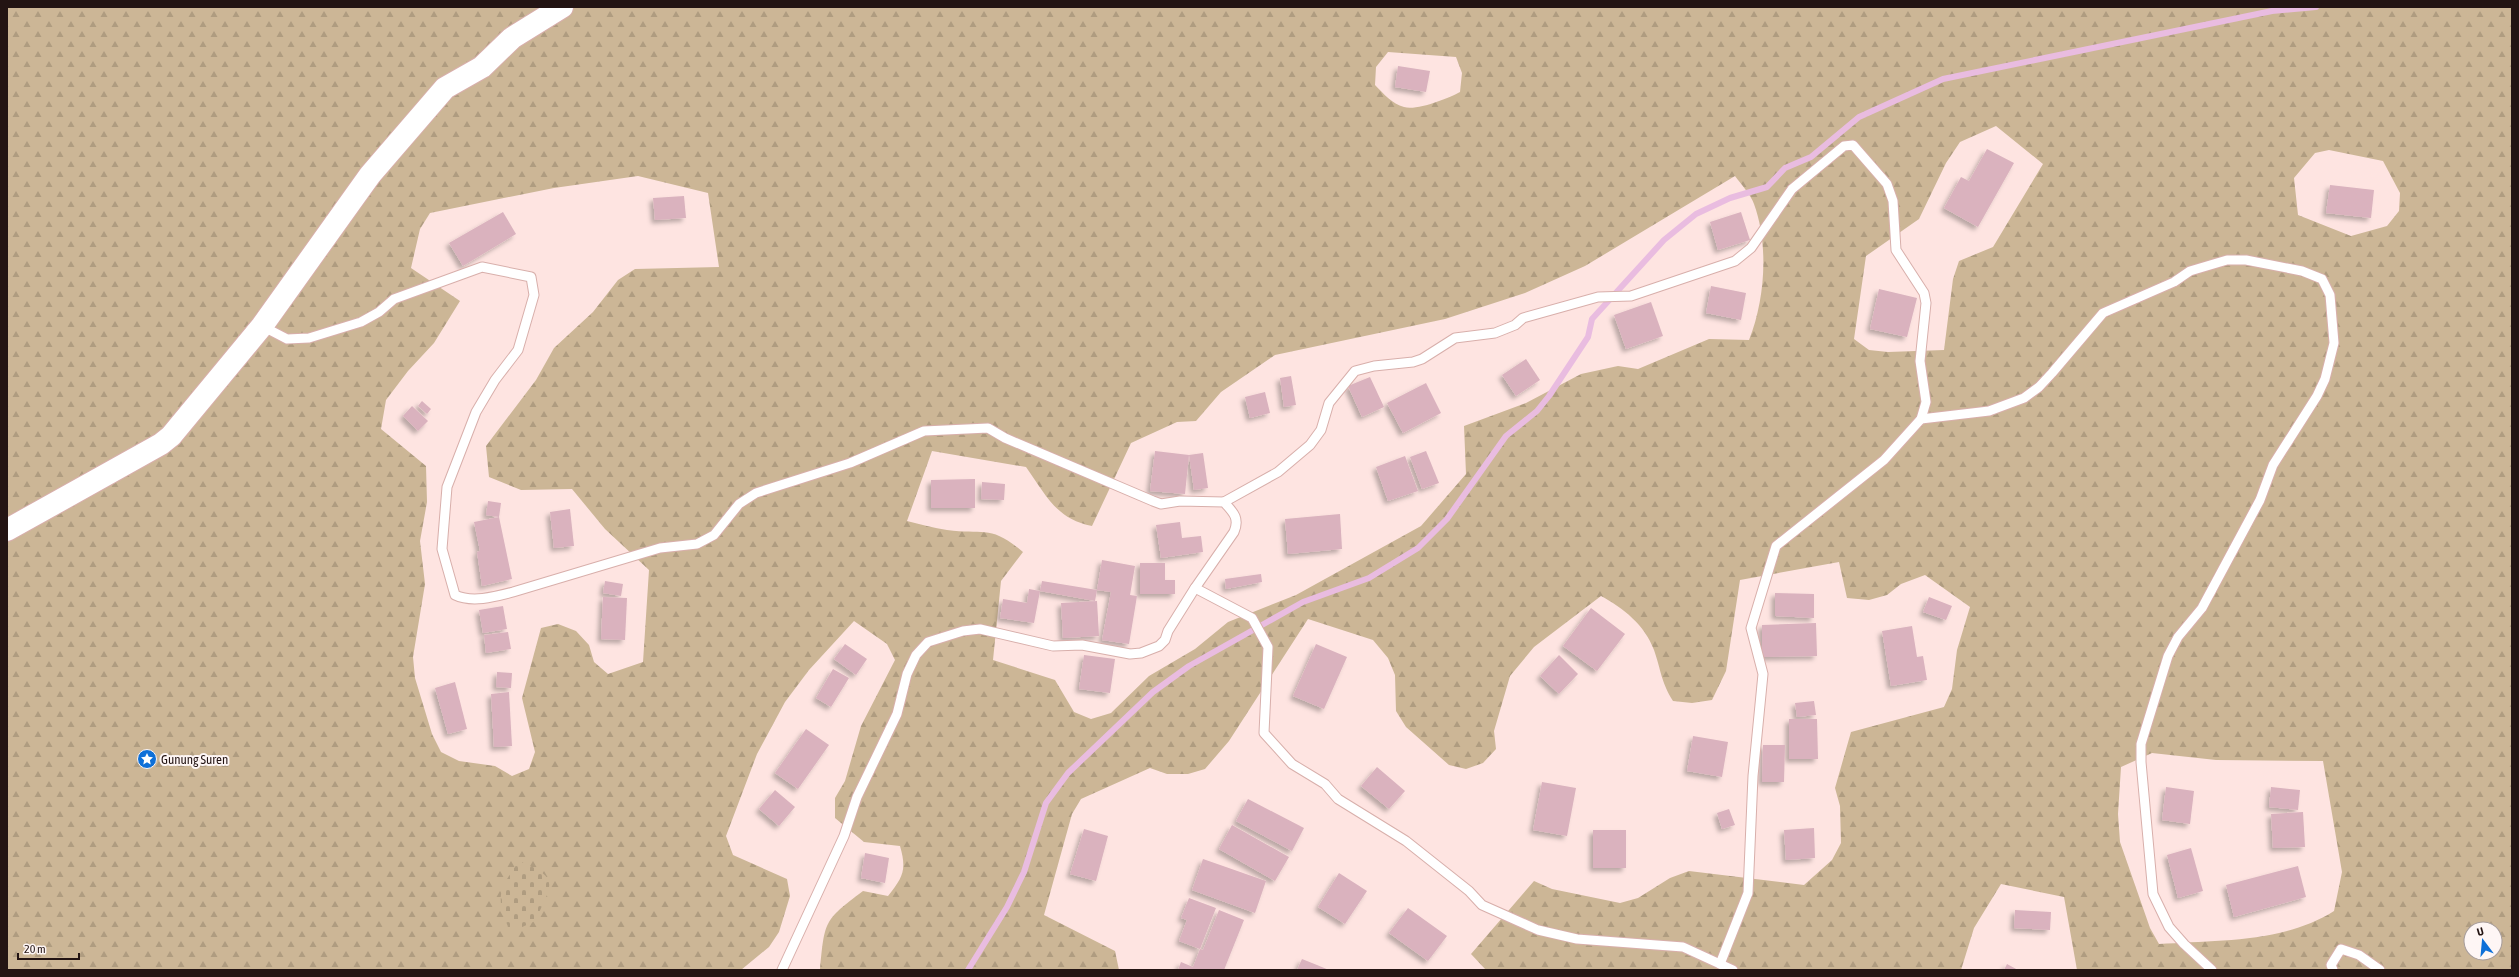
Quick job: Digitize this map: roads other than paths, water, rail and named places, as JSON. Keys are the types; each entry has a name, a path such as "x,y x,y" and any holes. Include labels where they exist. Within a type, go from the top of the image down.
{"street":[{"path":"7,530 166,440 262,326 370,175 445,88 482,67 512,38 562,7"}],"lane":[{"path":"262,326 287,339 309,338 361,322 379,312 394,299 482,267 531,277 534,295 518,350 495,380 476,412 447,486 442,549 454,595 464,600 493,597 660,548 697,544 714,535 739,504 756,493 850,462 924,431 988,428 1011,441 1162,504 1180,501 1224,502 1278,472 1310,445 1321,430 1329,403 1355,371 1374,366 1413,362 1422,359 1455,338 1495,333 1515,325 1523,318 1598,298 1631,296 1728,263 1744,255 1792,189 1844,146 1853,145 1887,184 1893,201 1896,250 1924,293 1926,303 1920,361 1926,402 1921,419 1884,460 1776,546 1751,628 1763,674 1753,776 1748,894 1720,964"},
{"path":"1921,419 1989,411 2024,398 2039,387 2103,313 2174,282 2190,271 2227,260 2246,260 2302,271 2322,279 2330,296 2334,343 2325,379 2317,396 2273,465 2260,500 2202,608 2178,637 2168,656 2141,744 2141,762 2152,894 2169,927 2184,944 2212,970"},
{"path":"782,970 844,836 857,797 897,714 907,674 916,655 928,642 963,631 980,629 1053,646 1082,645 1130,654 1141,653 1159,646 1165,640 1168,631 1195,588 1214,564 1238,524 1236,515 1224,502"},
{"path":"1195,588 1252,618 1268,647 1264,733 1292,764 1325,784 1338,799 1406,841 1469,891 1482,905 1538,930 1577,939 1683,947 1733,970"},
{"path":"2332,970 2331,965 2341,949 2359,955 2380,970"}],"waterway":[{"path":"968,970 1007,907 1024,872 1046,803 1068,773 1153,692 1189,666 1303,602 1369,578 1418,548 1447,519 1506,436 1537,411 1549,396 1588,337 1592,319 1664,240 1696,214 1730,198 1767,187 1785,168 1811,157 1859,117 1943,79 2272,11 2316,7"}],"place":[{"name":"Gunung Suren","path":"147,759"}]}
